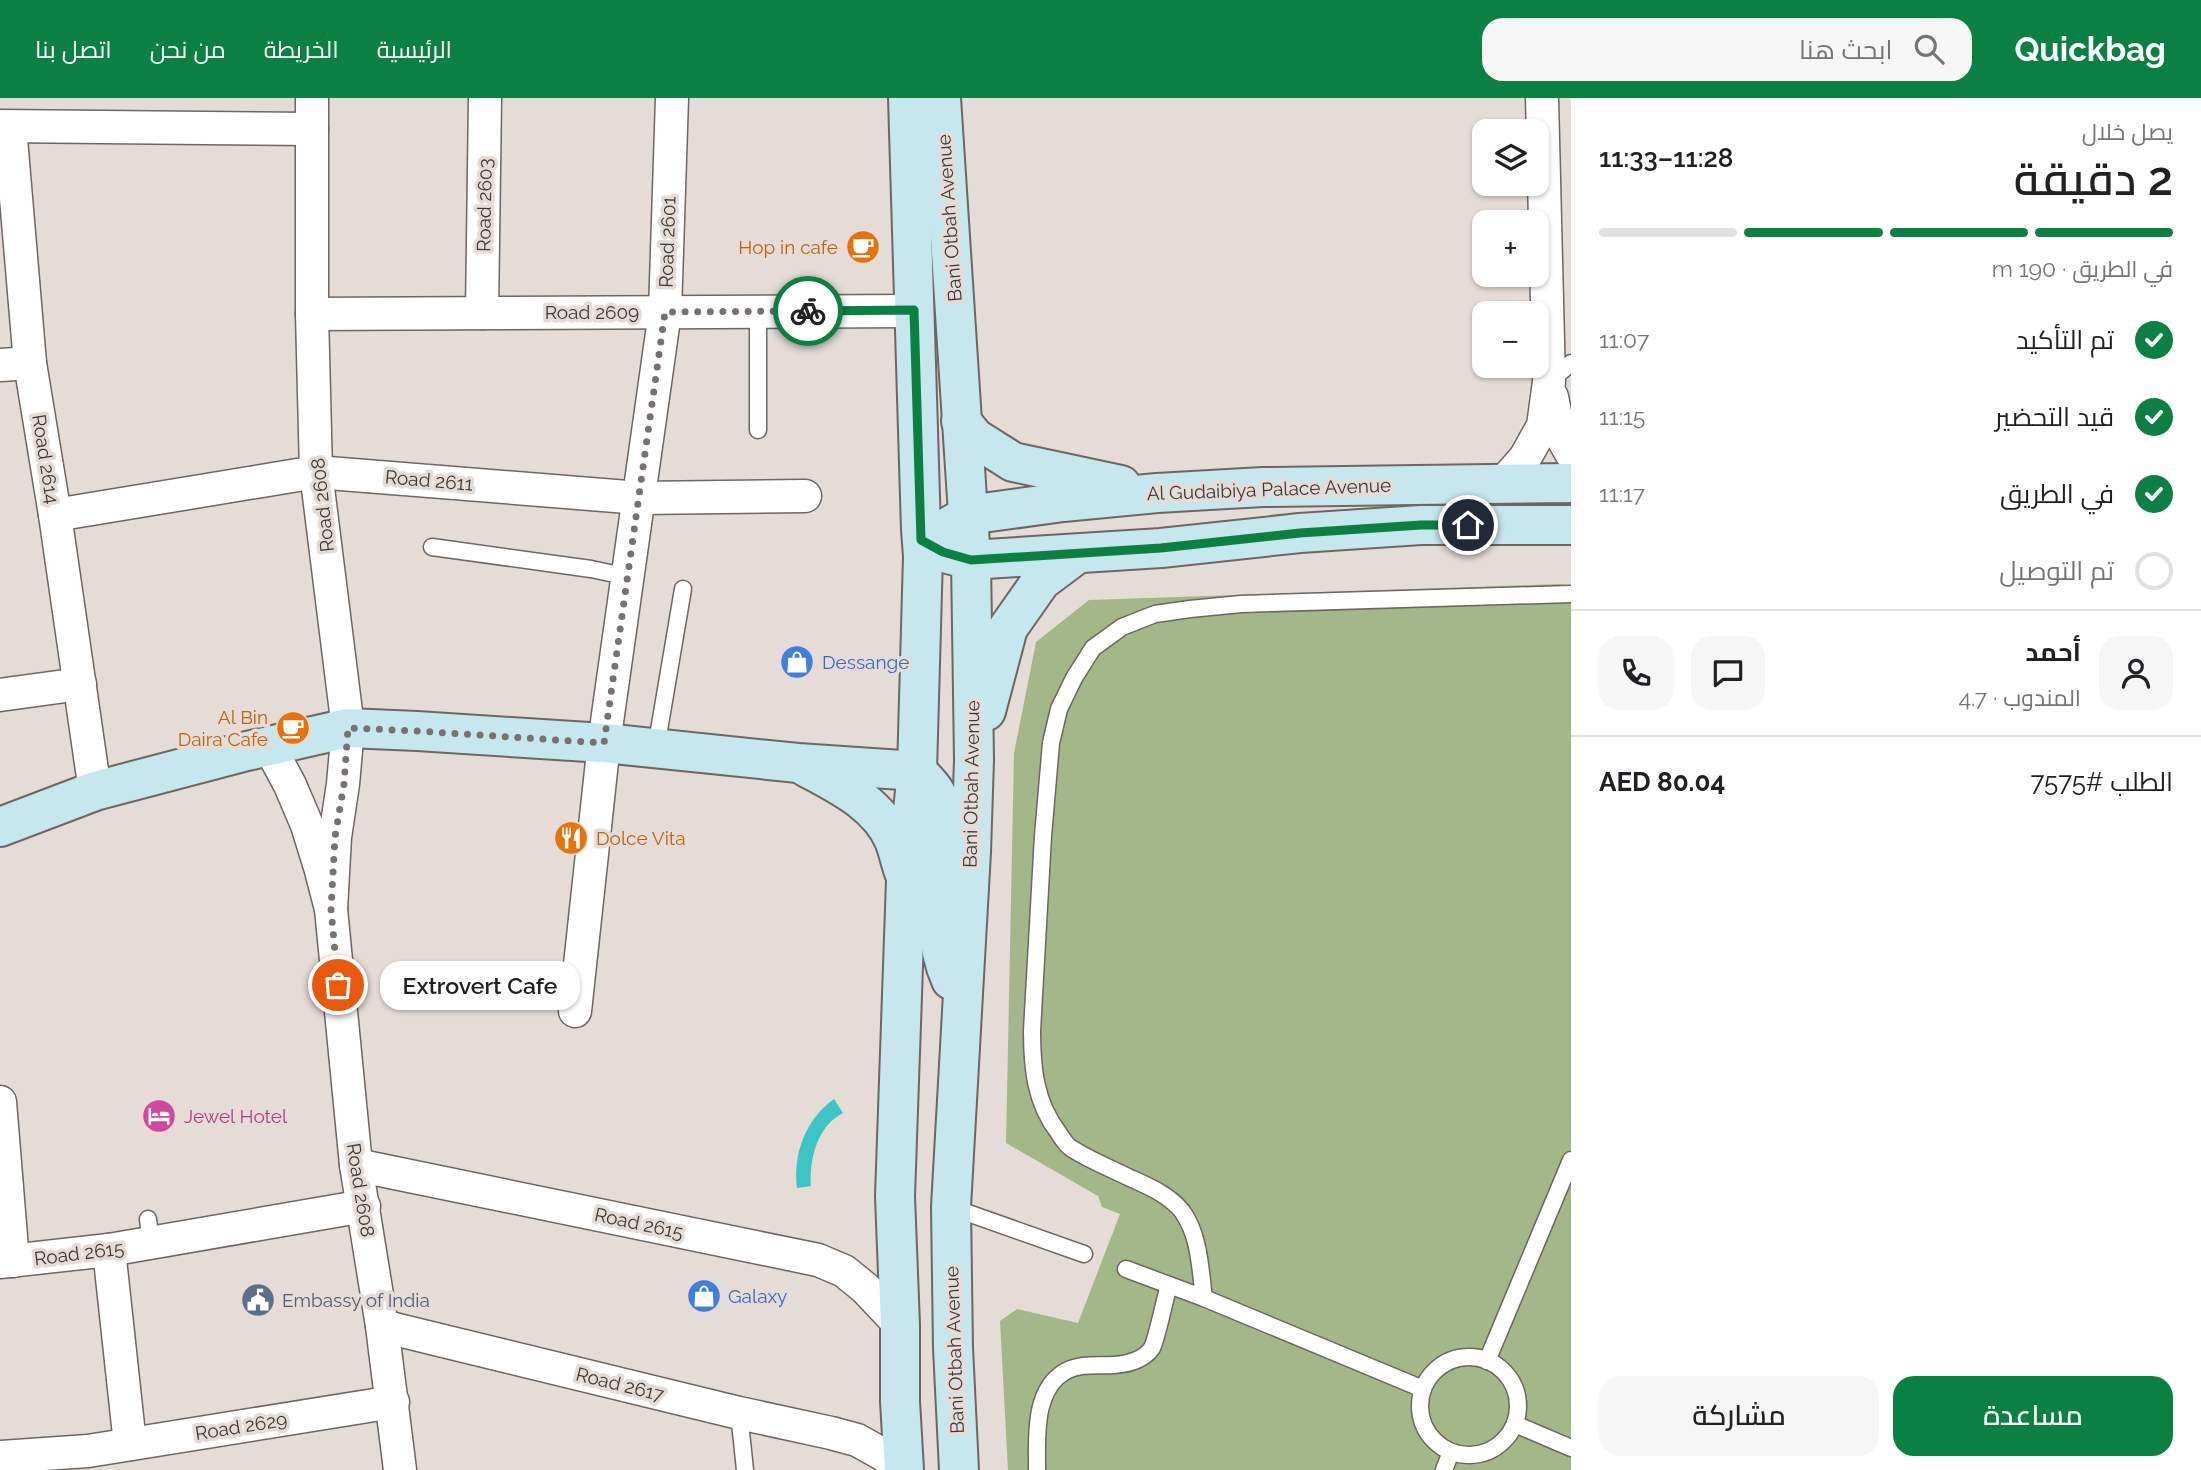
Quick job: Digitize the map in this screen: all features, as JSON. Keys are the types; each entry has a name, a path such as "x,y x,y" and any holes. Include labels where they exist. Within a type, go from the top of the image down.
{"main road":[{"name":"Bani Otbah Avenue","path":"903,1470 895,1196 906,880 917,771 925,547 908,98"},
{"name":"Bani Otbah Avenue","path":"941,98 971,560 974,760 951,1207 953,1348 959,1470"},
{"path":"961,421 975,438 1013,462 1157,493"},
{"name":"Al Gudaibiya Palace Avenue","path":"968,515 1157,493 1263,487 1571,482"},
{"path":"925,547 954,522 968,515"},
{"path":"925,547 971,560 1161,548 1300,533 1394,527 1571,525"},
{"path":"974,760 1008,628 1041,581 1077,554"},
{"path":"0,827 95,791 348,728 604,743 798,763 917,771 939,797 941,819 938,919 941,949 947,972 962,1000"},
{"path":"798,763 833,782 871,808 893,839 906,880"},
{"path":"895,1196 951,1207"}],"street":[{"name":"Road 2608","path":"312,98 312,314 316,472 348,728 344,784 335,837 331,909 356,1165 383,1326 400,1470"},
{"name":"Road 2603","path":"482,313 485,98"},
{"name":"Road 2601","path":"575,1011 604,743 665,312 672,98"},
{"path":"1542,98 1560,373 1559,432 1571,453"},
{"name":"Road 2614","path":"95,791 55,515 15,364 5,126 312,129"},
{"name":"Road 2609","path":"312,314 914,310"},
{"path":"1504,482 1525,458 1543,426 1560,373"},
{"name":"Road 2611","path":"55,515 316,472 640,498 805,496"},
{"path":"0,695 80,684"},
{"name":"Road 2608","path":"269,746 307,825 331,909"},
{"path":"0,1102 7,1262"},
{"name":"Road 2615","path":"356,1165 818,1260 844,1271 865,1288 900,1325"},
{"name":"Road 2615","path":"7,1262 109,1250 150,1231 364,1206"},
{"path":"109,1250 130,1444"},
{"name":"Road 2617","path":"383,1326 844,1437 884,1455 903,1470"},
{"path":"844,1437 900,1401"},
{"name":"Road 2629","path":"0,1457 89,1460 130,1444 393,1402"}],"lane":[{"path":"758,311 758,430"},
{"path":"432,547 591,569 629,577"},
{"path":"656,748 682,589"},
{"path":"1204,1298 1193,1231 1182,1212 1167,1197 1069,1147 1042,1105 1035,1081 1032,1031 1051,743 1059,709 1074,678 1093,649 1122,627 1155,614 1241,604 1571,594"},
{"path":"1487,1361 1571,1160"},
{"path":"951,1207 1084,1254"},
{"path":"1126,1269 1204,1298 1423,1389"},
{"path":"1037,1470 1037,1431 1041,1406 1050,1386 1066,1371 1085,1365 1133,1363 1152,1348 1168,1285"},
{"path":"1472,1357 1487,1361 1500,1368 1510,1380 1518,1409 1515,1424 1507,1437 1496,1447 1466,1455 1451,1452 1438,1444 1428,1433 1420,1404 1423,1389 1442,1365 1472,1357"},
{"path":"739,1413 745,1470"},
{"path":"1515,1424 1571,1448"},
{"path":"1444,1470 1451,1452"}],"green space":[{"path":"1560,584 1571,586 1571,1470 1008,1470 1000,1321 1017,1309 1078,1323 1120,1214 1102,1207 1098,1196 1006,1143 1014,753 1036,642 1089,600"}],"water":[{"path":"834,1099 843,1113 827,1126 816,1145 811,1165 811,1186 797,1188 797,1163 803,1139 815,1117"}],"way so far":[{"path":"338,985 331,909 335,837 344,784 348,728 604,743 665,312 808,311"}],"place":[{"name":"Hop in cafe","path":"863,247"},
{"name":"Dessange","path":"797,662"},
{"name":"Al Bin Daira Cafe","path":"293,728"},
{"name":"Dolce Vita","path":"571,838"},
{"name":"Extrovert Cafe","path":"338,985"},
{"name":"Jewel Hotel","path":"159,1116"},
{"name":"Galaxy","path":"704,1296"},
{"name":"Embassy of India","path":"258,1300"}],"route":[{"path":"808,311 914,310 921,540 957,557 971,560 1077,554 1300,533 1421,525 1468,525"}]}
